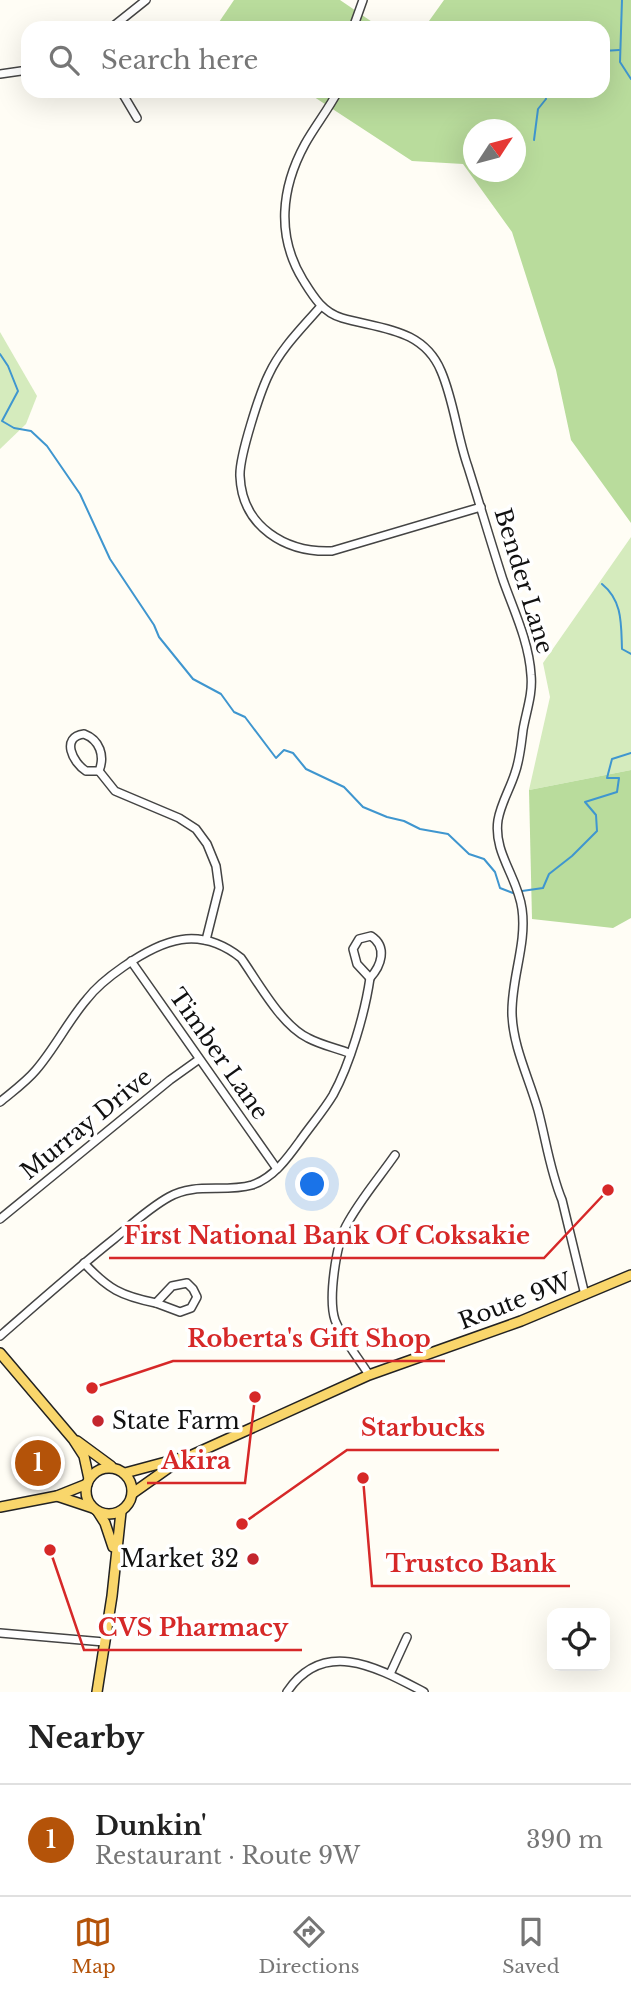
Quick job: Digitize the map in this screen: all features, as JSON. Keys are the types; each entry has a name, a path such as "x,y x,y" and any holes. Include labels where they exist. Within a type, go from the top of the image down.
{"main road":[{"name":"Route 9W","path":"125,1473 181,1459 369,1375 521,1321 631,1275"},
{"path":"0,1353 73,1439 84,1456 87,1497 106,1523 116,1557"},
{"path":"73,1439 125,1473 133,1493 121,1512 97,1692"},
{"name":"Route 9W","path":"133,1493 181,1459"},
{"path":"0,1507 57,1496 88,1482 99,1470 112,1467"},
{"path":"57,1496 108,1514 121,1512"}],"street":[{"path":"120,21 146,0"},
{"path":"356,21 363,0"},
{"path":"0,74 21,71"},
{"path":"125,98 138,118"},
{"path":"334,98 295,165 284,219 286,243 293,262 321,306 277,359 268,374 239,473 246,505 267,532 298,549 313,551 332,551 481,507"},
{"name":"Bender Lane","path":"321,306 338,317 382,326 404,334 431,354 446,385 460,444 521,629 532,687 519,760 499,815 498,832 499,848 517,891 522,911 522,943 512,1000 513,1028 562,1200 585,1294"},
{"path":"77,735 90,737 98,746 102,758 99,771 86,771 73,758 70,746 77,735"},
{"path":"99,771 115,791 179,818 196,829 207,844 216,866 219,888 206,940"},
{"path":"0,1336 84,1263 171,1195 196,1188 239,1188 254,1184 276,1169 333,1094 367,999 370,978 382,955 379,944 371,936 359,939 353,949 357,964 370,978"},
{"path":"0,1102 38,1068 88,997 108,978 155,946 174,939 206,940 224,946 241,958 286,1021 307,1038 349,1053"},
{"name":"Timber Lane","path":"131,961 276,1169"},
{"name":"Murray Drive","path":"0,1219 198,1060"},
{"path":"369,1375 343,1338 336,1323 331,1287 345,1227 395,1155"},
{"path":"84,1263 99,1279 120,1294 182,1312 191,1308 197,1297 190,1285 177,1283 156,1303"},
{"path":"0,1633 104,1642"},
{"path":"390,1674 407,1637"},
{"path":"287,1692 306,1673 327,1662 358,1663 390,1674 424,1692"}],"green space":[{"path":"234,0 340,0 371,21 220,21"},
{"path":"444,0 631,0 631,523 571,440 556,370 512,232 476,182 526,182 526,119 463,119 463,164 412,161 316,98 610,98 610,21 429,21"},
{"path":"0,332 37,396 26,424 0,449"},
{"path":"631,537 631,770 529,790 550,697 543,663"},
{"path":"631,770 631,918 613,928 532,919 529,790"}],"waterway":[{"path":"622,0 620,62 631,79"},
{"path":"610,51 619,50"},
{"path":"534,140 538,109 546,98"},
{"path":"0,354 18,391 2,421 14,428 31,431 47,446 80,494 110,559 154,625 159,637 193,679 221,694 234,712 245,717 276,758 284,750 293,753 306,769 344,787 363,807 420,829 448,834 469,854 484,859 495,872 500,888 513,893"},
{"path":"602,584 617,606 621,622 622,649 631,654"},
{"path":"522,891 543,888 549,874 597,831 596,815 585,802 617,792 619,778 607,778 612,759 631,753"}],"place":[{"name":"First National Bank Of Coksakie","path":"608,1190"},
{"name":"Roberta's Gift Shop","path":"92,1388"},
{"name":"Akira","path":"255,1397"},
{"name":"State Farm","path":"98,1421"},
{"name":"Dunkin'","path":"38,1463"},
{"name":"Trustco Bank","path":"363,1478"},
{"name":"Starbucks","path":"242,1524"},
{"name":"CVS Pharmacy","path":"50,1550"},
{"name":"Market 32","path":"253,1559"}]}
